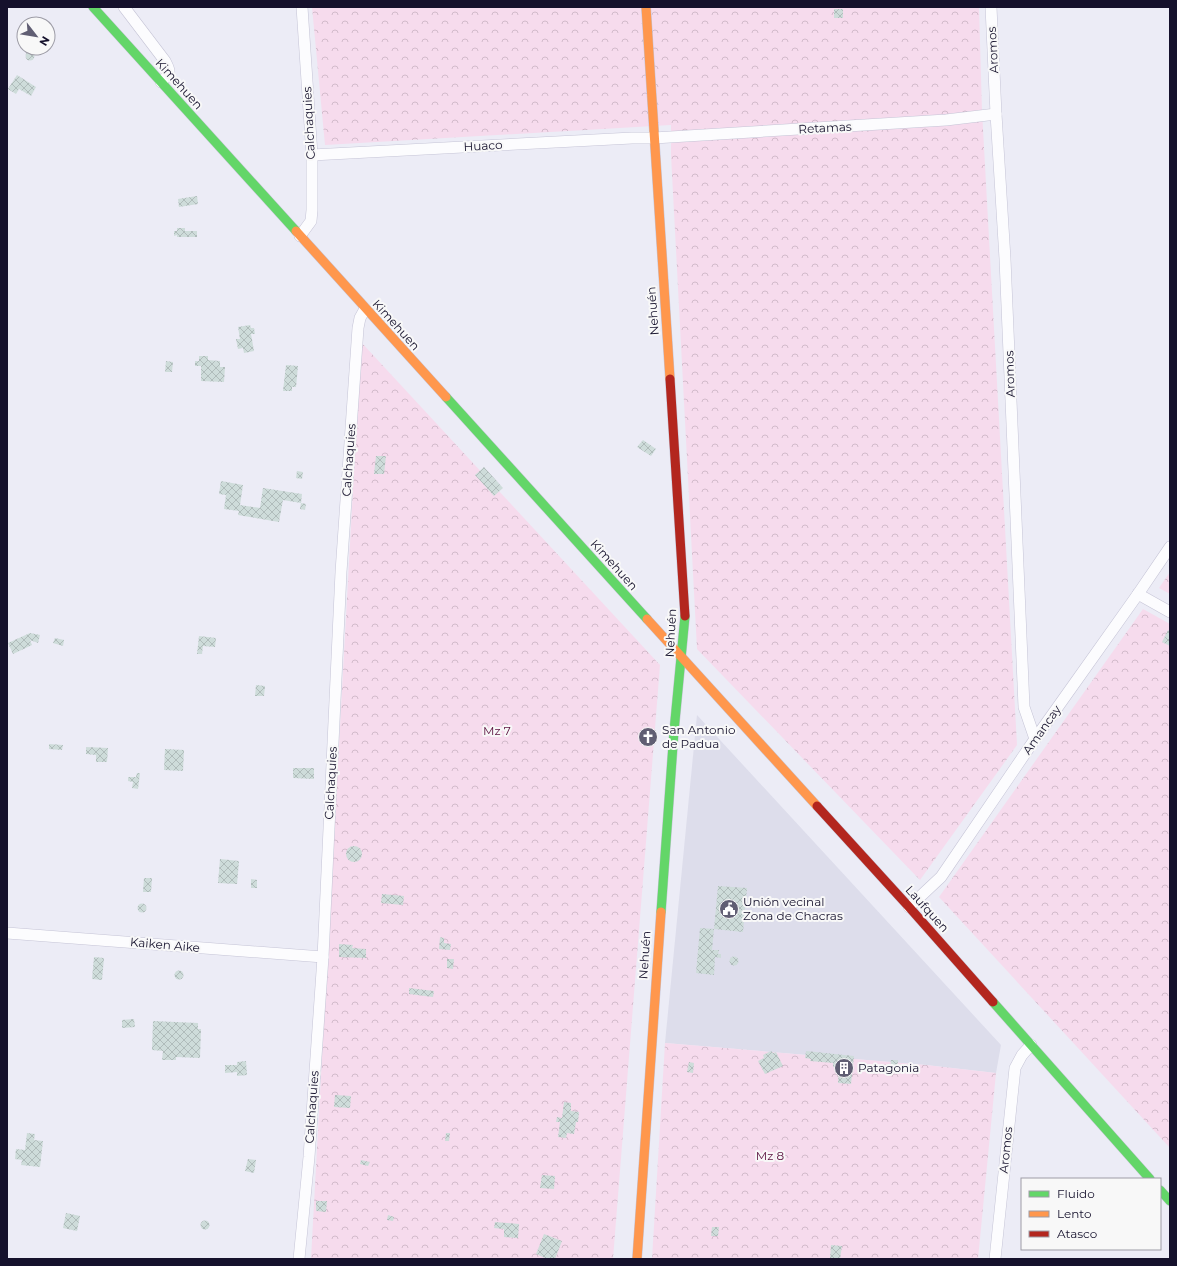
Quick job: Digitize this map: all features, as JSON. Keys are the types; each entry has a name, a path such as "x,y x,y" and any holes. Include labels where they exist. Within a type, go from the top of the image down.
{"street":[{"name":"Kimehuen","path":"93,7 682,658"},
{"path":"124,7 165,61 170,71 169,76 161,82"},
{"name":"Calchaquies","path":"300,236 311,222 312,216 312,155 302,7"},
{"name":"Nehuén","path":"637,1259 652,1026 674,732 682,658 685,609 646,7"},
{"name":"Aromos","path":"991,7 1005,266 1024,707 1035,739"},
{"name":"Retamas","path":"654,138 946,120 996,114"},
{"name":"Huaco","path":"312,155 654,138"},
{"name":"Calchaquies","path":"299,1259 309,1157 322,957 341,586 358,328 360,318 365,309"},
{"name":"Amancay","path":"909,907 941,877 1035,739 1170,547"},
{"path":"1138,594 1170,612"},
{"name":"Laufquen","path":"682,658 909,907 1149,1178"},
{"name":"Kaiken Aike","path":"7,932 322,957"},
{"name":"Aromos","path":"995,1259 1015,1068 1022,1055 1031,1045"},
{"path":"1161,1191 1169,1199"}],"shaded area":[{"path":"697,715 1001,1045 996,1073 926,1065 665,1043"}],"green space":[{"path":"312,7 979,7 982,111 1017,745 920,880 697,649 671,155 671,125 325,145"},
{"name":"Mz 7","path":"361,342 660,665 613,1259 311,1259"},
{"path":"1170,572 1170,594 1159,588"},
{"path":"1143,609 1170,624 1170,1148 939,897"},
{"name":"Mz 8","path":"665,1043 926,1065 996,1073 978,1259 652,1259"}],"building":[{"path":"834,9 843,9 843,18 834,18"},
{"path":"25,56 35,56 30,61"},
{"path":"17,75 36,87 31,96 19,89 16,94 8,89"},
{"path":"197,196 198,204 179,207 178,199"},
{"path":"177,228 185,228 185,231 197,231 197,237 174,236 174,231 177,231"},
{"path":"250,325 251,328 254,328 255,334 251,334 254,351 244,353 243,348 238,349 236,339 240,339 238,327"},
{"path":"199,356 208,356 208,360 220,361 220,367 225,367 224,382 201,381 201,366 195,366 195,361 199,361"},
{"path":"166,361 173,362 172,372 165,372"},
{"path":"286,365 298,366 296,387 292,387 292,391 283,391"},
{"path":"643,440 656,449 651,456 637,447"},
{"path":"376,456 386,456 384,474 374,474"},
{"path":"484,467 503,488 494,496 475,475"},
{"path":"297,471 303,472 302,479 296,478"},
{"path":"221,481 243,485 240,505 260,508 263,488 302,494 301,503 283,500 279,522 238,515 239,511 224,509 226,495 219,494"},
{"path":"301,503 306,504 305,510 300,509"},
{"path":"1168,630 1170,631 1170,646 1162,642"},
{"path":"30,633 40,635 38,643 30,640 32,645 13,654 8,643"},
{"path":"199,636 216,638 215,647 203,646 202,654 197,654"},
{"path":"55,638 64,640 63,646 53,643"},
{"path":"256,685 265,686 264,696 255,696"},
{"path":"49,744 63,745 62,750 49,749"},
{"path":"86,747 108,748 107,762 96,762 96,755 86,754"},
{"path":"165,749 184,750 183,771 164,770"},
{"path":"293,768 314,768 314,779 293,778"},
{"path":"137,773 140,773 138,789 132,788 133,782 128,781 128,777 136,777"},
{"path":"351,846 357,846 362,851 360,860 357,862 351,862 346,857 346,851"},
{"path":"220,859 239,861 237,884 218,883"},
{"path":"144,878 152,878 151,892 143,892"},
{"path":"251,879 257,880 257,888 251,888"},
{"path":"718,886 747,888 743,932 714,929"},
{"path":"382,894 404,896 403,905 381,903"},
{"path":"142,903 147,908 142,913 137,908"},
{"path":"700,928 714,929 712,950 719,950 718,954 721,954 721,958 715,957 714,975 696,973"},
{"path":"440,937 444,938 444,943 451,944 450,950 439,949"},
{"path":"339,944 353,945 352,948 366,949 366,958 339,957"},
{"path":"734,956 739,961 734,966 729,961"},
{"path":"94,957 104,958 102,980 92,979"},
{"path":"447,959 454,959 453,969 447,968"},
{"path":"177,971 181,971 183,975 181,979 177,979 175,977 175,973"},
{"path":"409,988 434,991 433,997 409,994"},
{"path":"134,1019 135,1027 122,1028 122,1020"},
{"path":"153,1021 198,1023 198,1029 201,1029 200,1058 176,1057 176,1060 162,1060 163,1051 152,1050"},
{"path":"771,1051 773,1053 776,1052 783,1066 765,1074 758,1061 764,1058 763,1055"},
{"name":"Patagonia","path":"806,1051 854,1056 851,1084 838,1083 839,1068 833,1067 833,1063 810,1061 811,1059 805,1058"},
{"path":"891,1060 898,1060 897,1071 890,1070"},
{"path":"246,1061 247,1075 237,1076 237,1072 225,1073 225,1065 237,1065 237,1062"},
{"path":"689,1062 694,1063 693,1073 687,1072"},
{"path":"335,1095 351,1096 350,1108 334,1107"},
{"path":"564,1102 571,1103 571,1111 579,1112 578,1122 576,1122 574,1134 567,1133 566,1138 558,1137 560,1122 556,1122 557,1117 562,1118"},
{"path":"27,1133 35,1134 34,1140 43,1141 40,1167 21,1165 22,1160 15,1159 16,1149 25,1150"},
{"path":"446,1133 450,1133 449,1141 445,1141"},
{"path":"248,1159 256,1160 254,1173 245,1171"},
{"path":"361,1160 370,1162 368,1166 360,1164"},
{"path":"542,1175 555,1176 554,1189 540,1188"},
{"path":"316,1201 327,1201 326,1212 316,1211"},
{"path":"66,1213 80,1216 77,1231 63,1228"},
{"path":"388,1215 394,1217 393,1221 387,1220"},
{"path":"205,1220 210,1225 205,1230 200,1225"},
{"path":"495,1222 519,1224 518,1238 504,1237 504,1229 494,1228"},
{"path":"712,1227 719,1227 718,1236 711,1236"},
{"path":"544,1234 562,1241 555,1259 547,1259 536,1254"},
{"path":"831,1245 842,1246 840,1259 830,1259"}],"traffic: fast":[{"path":"93,7 296,231"},
{"path":"446,397 647,619"},
{"path":"661,912 674,731 685,616"},
{"path":"993,1002 1149,1178"},
{"path":"1161,1191 1170,1201"}],"traffic: slow":[{"path":"646,7 670,379"},
{"path":"296,231 446,397"},
{"path":"647,619 817,806"},
{"path":"637,1259 661,912"}],"traffic: jam":[{"path":"670,379 685,616"},
{"path":"817,806 993,1002"}],"place":[{"name":"San Antonio de Padua","path":"648,737"},
{"name":"Unión vecinal Zona de Chacras","path":"729,909"},
{"name":"Patagonia","path":"844,1068"}]}
